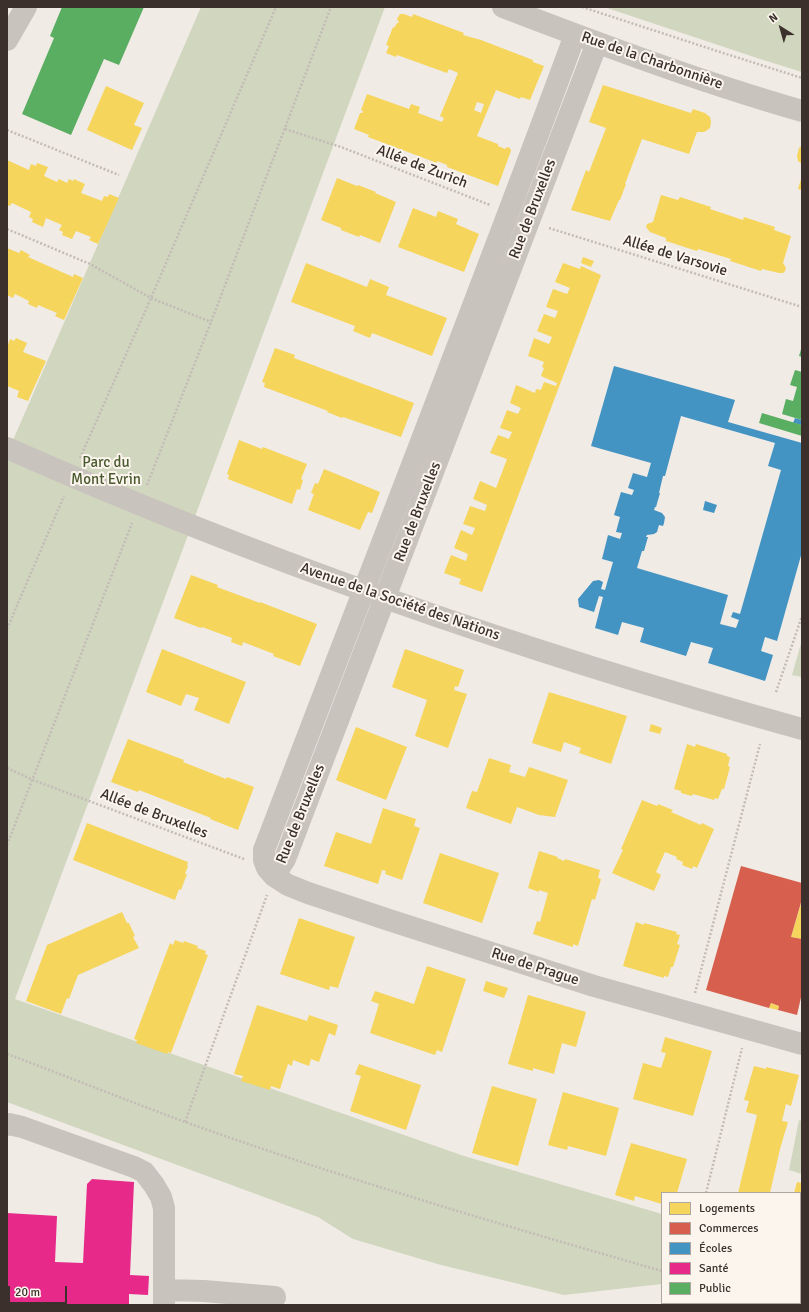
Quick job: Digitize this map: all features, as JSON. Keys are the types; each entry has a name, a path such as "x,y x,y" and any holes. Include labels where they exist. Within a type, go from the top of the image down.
{"street":[{"path":"7,40 26,7"},
{"name":"Rue de la Charbonnière","path":"503,7 597,43 802,111"},
{"name":"Rue de Bruxelles","path":"575,35 503,228 264,850 264,860 270,872 285,859 597,43"},
{"name":"Avenue de la Société des Nations","path":"7,448 139,504 385,598 459,624 673,692 802,728"},
{"name":"Rue de Prague","path":"270,872 288,885 389,920 594,986 802,1044"},
{"path":"7,1125 9,1124 22,1127 134,1167 144,1172 161,1197 164,1208 164,1297 204,1291 275,1297"}],"path":[{"path":"7,629 276,7"},
{"path":"7,845 211,322 331,7"},
{"path":"582,7 802,78"},
{"name":"Allée de Zurich","path":"285,129 341,147 495,208"},
{"path":"7,130 119,175"},
{"name":"Allée de Varsovie","path":"542,226 802,308"},
{"path":"7,229 90,264 151,298 211,322"},
{"path":"776,692 801,623 802,616"},
{"path":"690,1013 760,744"},
{"name":"Allée de Bruxelles","path":"7,768 33,780 270,872"},
{"path":"185,1122 270,872"},
{"path":"706,1192 747,1029"},
{"path":"7,1054 185,1122 355,1179 512,1228 661,1271"}],"green space":[{"name":"Parc du Mont Evrin","path":"201,7 385,7 15,999 464,1156 661,1214 661,1284 564,1295 441,1265 353,1239 318,1217 7,1102 7,454"},
{"path":"604,7 802,7 802,72 760,59"},
{"path":"802,640 802,677 792,675"},
{"path":"799,1120 802,1121 802,1174 789,1170"},
{"path":"802,1250 802,1305 682,1305 801,1304"}],"building: Logements":[{"path":"400,14 412,17 413,14 464,33 463,35 481,40 533,60 533,62 544,66 530,100 521,97 520,99 496,90 477,136 498,144 498,146 505,149 507,147 510,148 511,151 498,186 447,167 447,165 437,161 437,163 368,137 369,135 354,129 360,113 363,111 361,110 367,94 409,109 411,104 420,107 418,113 442,122 444,118 440,116 458,73 449,69 447,73 397,55 396,57 386,53 389,46 386,45 393,27 394,28 397,23 399,23 397,19","holes":["477,102 484,104 481,113 474,110"]},
{"path":"603,85 691,113 693,109 705,113 710,117 711,122 710,128 706,131 697,132 689,154 642,139 620,200 610,221 571,210 586,170 589,172 606,128 589,122"},
{"path":"106,86 144,103 134,125 142,128 132,150 87,130"},
{"path":"802,146 802,164 798,161 797,156 799,148"},
{"path":"7,160 29,170 31,164 36,166 37,163 48,167 44,176 57,182 59,179 67,183 69,179 73,181 74,179 85,184 81,193 102,201 104,196 108,197 109,194 119,198 98,244 89,240 91,237 76,231 72,239 62,235 63,232 59,230 62,225 46,218 43,227 32,222 33,219 29,217 31,212 12,203 10,206 7,205"},
{"path":"802,176 802,190 798,189"},
{"path":"337,178 376,192 375,193 396,202 380,243 360,235 359,237 341,230 341,228 321,220"},
{"path":"661,195 678,200 680,197 711,207 710,209 743,220 744,217 775,227 774,230 791,236 783,263 786,268 785,271 783,273 779,273 762,269 761,271 730,261 731,259 698,249 697,251 666,241 666,238 650,232 646,227 647,224 653,222"},
{"path":"413,208 436,217 438,211 458,219 456,224 479,234 464,272 398,247"},
{"path":"7,248 19,253 21,250 30,255 28,257 73,277 74,274 83,278 64,320 55,316 57,313 38,305 37,308 28,304 29,301 15,294 13,298 7,295"},
{"path":"583,257 594,261 591,267 581,263"},
{"path":"306,263 367,287 370,279 389,287 386,295 447,318 432,356 372,333 370,338 353,331 355,326 291,302"},
{"path":"563,263 580,269 581,266 601,275 482,592 459,584 461,579 444,573 451,555 466,561 468,554 454,548 461,530 472,535 475,528 463,524 470,506 485,511 487,505 473,499 480,481 496,488 507,459 490,453 498,435 509,439 512,432 500,428 507,410 518,414 521,408 510,403 516,385 535,393 536,389 541,390 544,382 556,386 557,383 541,376 544,368 542,367 544,362 528,356 534,338 549,344 552,337 537,331 544,314 555,318 558,311 546,307 553,289 567,294 570,288 555,282"},
{"path":"16,338 27,343 23,352 46,361 28,401 17,397 19,391 7,386 7,345 10,339 14,341"},
{"path":"275,348 295,355 294,358 414,403 401,437 343,417 342,418 327,412 328,411 264,387 265,383 262,382"},
{"path":"239,440 262,449 263,447 307,464 301,479 303,480 300,490 297,489 292,504 228,479 229,475 227,474"},
{"path":"324,469 380,492 372,513 368,512 360,530 308,510 314,494 311,493 315,483 318,484"},
{"path":"191,575 218,585 217,587 317,624 300,666 273,656 274,654 243,642 242,646 231,642 232,638 174,618"},
{"path":"162,649 246,682 229,724 194,710 199,698 186,694 181,706 146,692"},
{"path":"405,649 464,670 458,687 455,686 454,690 467,694 448,748 415,736 427,700 392,687"},
{"path":"549,692 627,716 611,764 579,753 581,748 564,742 561,752 532,743"},
{"path":"651,724 662,728 660,734 649,731"},
{"path":"356,727 407,747 386,800 336,780"},
{"path":"128,739 184,760 183,762 226,779 227,777 254,787 238,830 139,790 138,792 111,782"},
{"path":"687,744 695,747 696,744 727,754 727,756 730,757 728,766 730,767 724,789 722,789 718,799 715,798 714,800 693,794 692,796 674,789"},
{"path":"489,758 511,765 509,772 525,777 529,767 568,780 555,817 539,815 517,807 511,824 466,808 472,791 477,792"},
{"path":"642,800 673,810 671,812 714,829 697,868 693,866 692,869 682,865 683,862 676,859 677,857 665,852 656,872 661,875 654,891 612,873 623,850 621,849"},
{"path":"383,808 416,819 414,826 420,828 402,880 385,874 386,871 382,870 378,884 324,866 336,832 371,844"},
{"path":"87,823 188,862 185,874 187,874 181,890 179,889 175,900 73,860"},
{"path":"539,851 558,857 557,858 564,861 565,859 600,870 598,878 601,879 595,900 592,899 578,946 573,944 573,947 533,934 537,921 540,922 548,893 539,890 539,892 528,888"},
{"path":"440,853 499,873 482,923 423,903"},
{"path":"802,900 802,939 791,937"},
{"path":"122,912 127,923 129,923 135,936 133,937 139,948 78,975 69,999 67,998 61,1014 26,1001 47,945"},
{"path":"299,918 355,937 338,988 330,986 329,990 280,974"},
{"path":"636,922 677,932 676,934 680,935 677,944 680,945 668,977 664,976 664,978 623,966"},
{"path":"175,940 183,943 184,941 198,946 197,948 206,951 205,954 208,955 171,1053 168,1052 167,1054 136,1043 137,1040 134,1039 170,943 173,945"},
{"path":"427,966 466,979 442,1052 437,1050 435,1055 370,1033 379,1004 371,1001 375,991 414,1004"},
{"path":"486,981 508,988 504,998 483,991"},
{"path":"528,995 586,1012 576,1047 562,1043 554,1074 533,1068 533,1071 508,1064"},
{"path":"771,1003 779,1006 778,1010 769,1008"},
{"path":"257,1005 307,1021 309,1015 338,1025 335,1036 329,1033 319,1062 311,1059 309,1066 293,1060 292,1066 288,1064 280,1089 271,1086 270,1090 241,1081 243,1076 234,1074"},
{"path":"665,1037 712,1051 693,1116 633,1099 643,1063 661,1068 666,1053 661,1052"},
{"path":"359,1064 421,1085 406,1130 350,1111 361,1076 355,1074"},
{"path":"754,1066 766,1069 766,1067 799,1075 791,1106 786,1104 782,1121 788,1122 770,1192 738,1192 757,1115 746,1112 749,1101 744,1100"},
{"path":"492,1086 537,1099 518,1166 472,1153"},
{"path":"563,1092 619,1108 606,1156 568,1146 567,1150 548,1145"},
{"path":"631,1143 687,1159 677,1192 661,1192 661,1204 635,1196 634,1201 615,1195"},
{"path":"797,1182 802,1183 802,1240 801,1192 794,1192"}],"building: Commerces":[{"path":"741,866 802,883 802,899 791,937 802,939 802,993 797,1015 778,1010 779,1006 771,1003 769,1008 706,990"}],"building: Écoles":[{"path":"614,366 735,400 728,422 802,443 802,552 777,641 765,637 761,651 773,655 765,681 708,663 713,648 691,642 686,656 640,642 644,628 622,622 618,635 595,628 603,597 599,596 594,612 579,607 578,599 593,581 599,580 603,582 601,589 605,590 613,562 602,559 608,535 620,539 622,533 616,532 620,517 614,515 621,492 632,495 634,490 628,488 633,473 647,477 651,463 591,446","holes":["681,416 775,443 768,466 781,470 740,614 733,612 731,617 739,620 736,628 720,624 728,595 637,568 642,551 644,551 648,537 646,537 647,535 657,532 659,525 663,526 664,523 665,517 662,513 654,510"]},
{"path":"795,418 802,420 802,425 793,423"},
{"path":"705,501 717,505 714,513 703,510"}],"building: Santé":[{"path":"92,1179 134,1182 130,1275 149,1276 148,1295 129,1294 129,1305 7,1305 7,1213 57,1216 55,1262 83,1263 87,1184"}],"building: Public":[{"path":"62,7 144,7 119,65 104,59 71,135 22,114 54,38 50,36"},
{"path":"802,346 802,357 799,356"},
{"path":"795,370 802,372 802,420 782,414 786,399 793,401 797,387 790,385"},
{"path":"762,413 802,425 802,436 759,423"}]}
